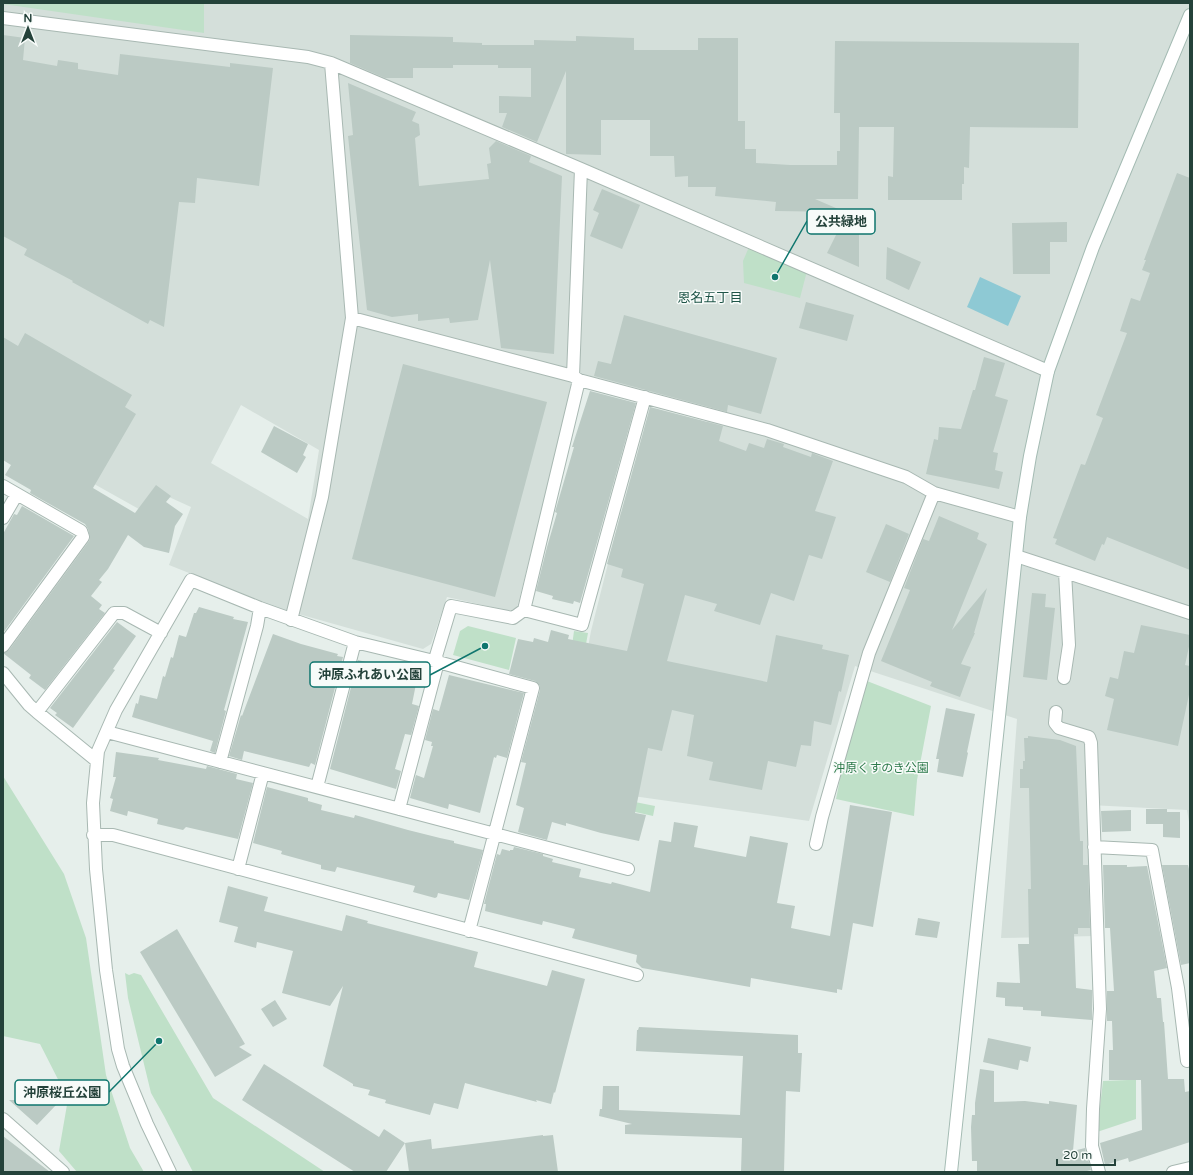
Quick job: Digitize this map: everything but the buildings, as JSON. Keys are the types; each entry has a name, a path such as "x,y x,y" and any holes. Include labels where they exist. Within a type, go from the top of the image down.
{"street":[{"path":"950,1172 1020,517 1030,456 1048,371 1093,247 1190,15"},
{"path":"3,18 308,57 331,63 581,169 1048,371"},
{"path":"291,620 322,496 352,318 331,63"},
{"path":"399,809 438,662 436,656 452,606 513,618 524,610 576,378 581,169"},
{"path":"352,318 767,430 906,477 934,493 1020,517"},
{"path":"524,610 582,625 645,397"},
{"path":"3,486 81,531 83,537 3,646"},
{"path":"816,844 869,653 934,493"},
{"path":"3,518 17,494"},
{"path":"1016,556 1190,613"},
{"path":"1064,678 1069,645 1065,572"},
{"path":"170,1172 147,1124 123,1066 118,1049 106,970 93,836 93,803 98,751 116,710 191,580 291,620 355,642 438,662 533,688 469,931"},
{"path":"220,762 257,626 260,608"},
{"path":"37,712 114,613 124,613 161,633"},
{"path":"317,787 355,642"},
{"path":"3,672 29,705 96,761"},
{"path":"1056,712 1055,723 1059,728 1089,738 1091,743 1100,1009 1092,1146 1099,1172"},
{"path":"107,732 628,869"},
{"path":"238,869 263,773"},
{"path":"93,836 113,835 637,975"},
{"path":"1094,847 1152,850 1178,988 1187,1061"},
{"path":"3,1119 63,1172"},
{"path":"1173,1172 1190,1168"}],"shaded area":[{"path":"3,3 1190,3 1190,828 1187,810 1090,805 1095,936 1001,938 1017,719 855,666 809,821 562,786 591,631 621,512 674,524 711,408 583,374 573,385 517,608 509,611 447,597 431,644 423,649 277,608 169,565 191,507 158,492 146,513 3,433","holes":["241,405 319,450 308,519 211,463"]}],"green space":[{"path":"204,3 204,33 3,4"},
{"path":"749,247 807,271 800,298 744,283 743,261"},
{"path":"468,626 516,638 509,670 453,655 460,631"},
{"path":"574,631 588,633 560,787 655,806 653,816 552,793"},
{"name":"沖原くすのき公園","path":"867,681 931,706 917,780 914,816 836,799 845,754"},
{"path":"3,776 64,874 86,938 106,1075 130,1148 144,1172 77,1172 59,1151 68,1099 40,1044 3,1036"},
{"path":"125,973 129,975 134,973 141,975 213,1098 325,1172 193,1172 151,1093 128,998"},
{"path":"1136,1078 1136,1119 1097,1132 1103,1081 1128,1080"}],"water":[{"path":"980,277 1021,296 1008,326 967,307"}],"place":[{"name":"公共緑地","path":"775,277"},
{"name":"沖原ふれあい公園","path":"485,646"},
{"name":"沖原桜丘公園","path":"159,1041"}],"district":[{"name":"恩名五丁目","path":"710,297"}]}
